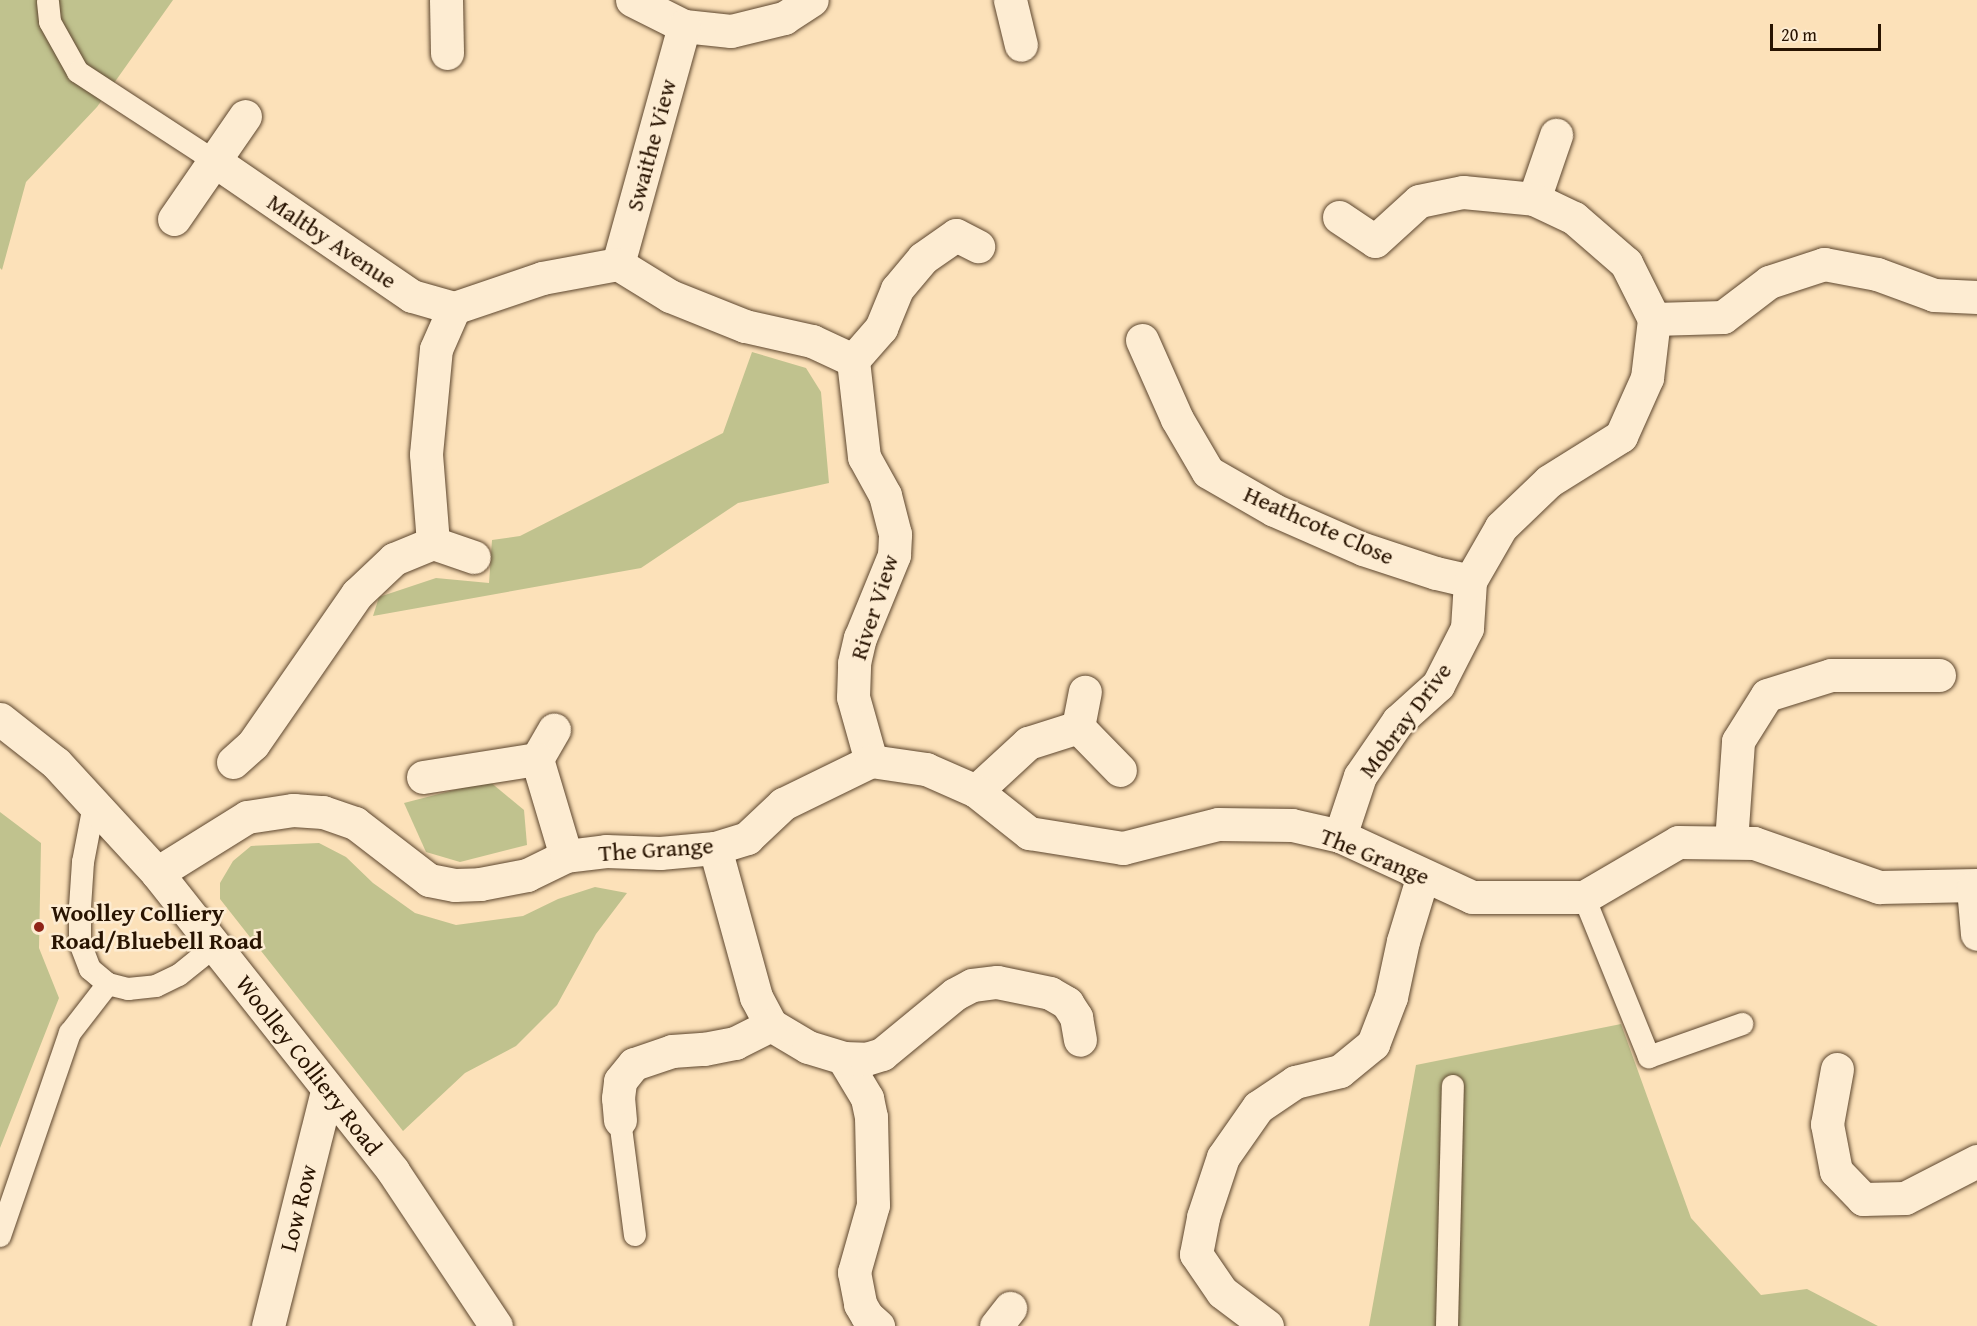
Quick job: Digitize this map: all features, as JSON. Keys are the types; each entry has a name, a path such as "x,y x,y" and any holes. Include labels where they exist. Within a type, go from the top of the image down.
{"street":[{"path":"446,0 447,53"},
{"path":"632,0 684,26 731,31 784,18 812,0"},
{"path":"1010,0 1021,45"},
{"name":"Swaithe View","path":"618,264 684,26"},
{"path":"174,219 216,162 245,116"},
{"path":"1534,199 1556,135"},
{"name":"Maltby Avenue","path":"216,162 412,296 454,308"},
{"path":"1339,217 1375,241 1419,201 1463,192 1534,199 1574,218 1626,263 1654,320 1723,317 1769,282 1824,264 1877,274 1934,295 1977,297"},
{"path":"433,543 426,454 436,349 454,308 542,278 618,264 670,296 745,326 812,341 853,360 881,328 897,289 923,258 956,235 978,246"},
{"name":"Mobray Drive","path":"1340,836 1360,776 1398,721 1438,684 1463,638 1467,628 1470,581 1501,527 1550,481 1621,436 1647,378 1654,320"},
{"name":"Heathcote Close","path":"1142,340 1177,419 1208,472 1274,510 1363,549 1436,573 1470,581"},
{"name":"River View","path":"853,360 864,457 885,495 895,534 890,565 860,638 854,663 853,697 871,761"},
{"path":"233,762 253,744 357,594 394,559 433,543 474,557"},
{"path":"1731,842 1737,741 1767,695 1831,675 1939,675"},
{"path":"1078,727 1085,692"},
{"name":"Woolley Colliery Road","path":"0,719 56,763 157,873 327,1091 393,1171 496,1326"},
{"path":"1078,727 1120,770"},
{"path":"976,791 1028,743 1078,727"},
{"path":"554,729 537,759 566,856"},
{"path":"423,777 537,759"},
{"name":"The Grange","path":"157,873 247,817 292,810 323,812 355,823 429,880 455,885 480,884 527,875 566,856 606,851 660,853 715,849 747,838 783,804 871,761 926,769 976,791 1029,832 1123,848 1218,824 1292,825 1340,836 1472,897 1584,897"},
{"path":"1584,897 1678,842 1754,843 1879,887 1975,886 1977,934"},
{"path":"715,849 756,997 771,1025 808,1047 843,1058 866,1059 882,1054 955,994 972,985 997,982 1050,993 1067,1003 1076,1017 1080,1041"},
{"path":"1267,1326 1222,1292 1196,1254 1203,1217 1223,1157 1258,1107 1295,1082 1340,1071 1373,1044 1391,997 1403,941 1423,875"},
{"path":"620,1120 618,1098 620,1081 634,1064 672,1051 704,1049 735,1043 771,1025"},
{"path":"843,1058 867,1098 871,1117 873,1205 854,1272 860,1304 867,1316 878,1326"},
{"path":"1837,1069 1827,1124 1836,1172 1863,1199 1905,1198 1977,1161"},
{"name":"Low Row","path":"268,1326 327,1091"}],"lane":[{"path":"48,2 50,22 78,72 216,162"},
{"path":"94,805 83,862 80,943 90,969 108,984 128,989 156,986 179,975 214,946"},
{"path":"1584,897 1649,1057 1742,1024"},
{"path":"0,1236 70,1033 108,984"},
{"path":"1447,1326 1453,1086"},
{"path":"620,1120 635,1235"}],"green space":[{"path":"0,0 173,0 97,107 26,182 2,270 0,268"},
{"path":"752,352 806,368 821,392 829,483 738,503 641,568 373,616 379,597 436,578 489,583 492,540 520,536 723,433"},
{"path":"489,781 524,810 527,845 460,862 426,852 404,803"},
{"path":"0,812 41,843 39,948 59,998 0,1148"},
{"path":"319,843 346,857 373,883 415,913 456,925 523,916 558,899 595,887 627,893 596,934 557,1005 516,1046 465,1073 403,1131 220,899 220,883 233,861 251,846"},
{"path":"1621,1024 1691,1218 1761,1295 1807,1289 1878,1326 1369,1326 1416,1065"}],"place":[{"name":"Woolley Colliery Road/Bluebell Road","path":"39,927"}]}
